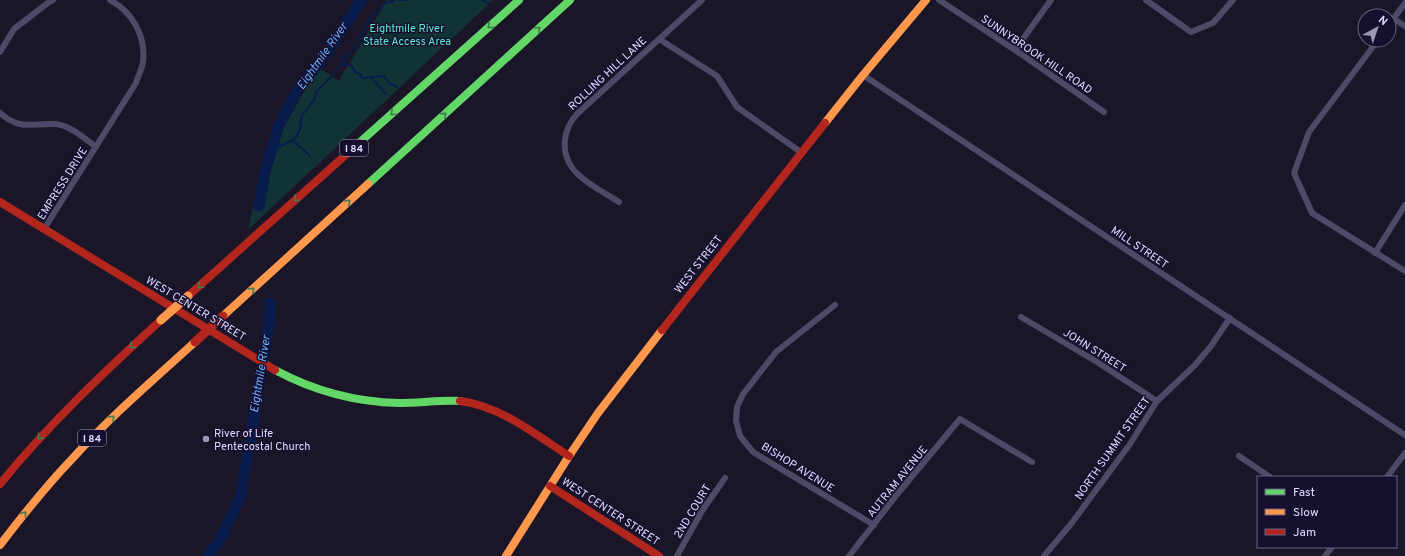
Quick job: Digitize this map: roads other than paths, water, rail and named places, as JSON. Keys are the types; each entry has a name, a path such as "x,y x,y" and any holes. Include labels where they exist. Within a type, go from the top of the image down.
{"main road":[{"name":"I 84","path":"0,484 30,448 76,399 161,320 519,0"},
{"name":"I 84","path":"0,545 38,497 82,448 128,403 570,0"},
{"name":"WEST STREET","path":"506,556 598,413 863,75 926,0"},
{"name":"WEST CENTER STREET","path":"0,202 256,359 302,384 321,391 359,400 399,403 475,403 505,415 569,456"},
{"name":"WEST CENTER STREET","path":"550,486 659,556"}],"street":[{"path":"0,52 14,29 53,0"},
{"name":"EMPRESS DRIVE","path":"44,229 136,83 143,63 142,41 134,22 118,4 110,0"},
{"name":"ROLLING HILL LANE","path":"619,202 581,176 573,168 565,149 567,130 570,121 702,0"},
{"name":"SUNNYBROOK HILL ROAD","path":"939,0 1016,50 1104,112"},
{"path":"1016,50 1051,0"},
{"path":"1146,0 1191,32 1213,23 1233,0"},
{"path":"1397,15 1405,3"},
{"path":"659,39 717,76 723,83 731,100 737,107 802,153"},
{"path":"1372,48 1309,132 1294,173 1312,213 1405,271"},
{"name":"MILL STREET","path":"863,75 1405,435"},
{"name":"EMPRESS DRIVE","path":"0,113 8,120 23,125 56,124 69,128 96,147"},
{"path":"1375,253 1405,205"},
{"name":"BISHOP AVENUE","path":"835,305 776,352 743,394 736,408 736,421 740,436 753,452 874,525"},
{"name":"JOHN STREET","path":"1021,317 1097,362 1157,401"},
{"name":"NORTH SUMMIT STREET","path":"1044,556 1071,524 1130,444 1157,401 1195,365 1212,346 1230,318"},
{"name":"AUTRAM AVENUE","path":"849,556 960,419 1032,462"},
{"path":"1388,476 1405,453"},
{"path":"1239,456 1269,476"},
{"name":"2ND COURT","path":"677,556 702,511 725,478"},
{"path":"1325,556 1331,548"}],"waterway":[{"name":"Eightmile River","path":"259,206 265,172 279,125 298,89 327,53 361,0"},
{"path":"271,149 281,146 296,138 300,129 302,115 315,99 316,92 333,75 355,46 371,16 379,11 383,4 395,0"},
{"path":"399,0 409,0"},
{"path":"482,0 487,4 489,3"},
{"path":"341,64 351,65 355,72 360,74 362,78 384,76 390,84 397,87"},
{"path":"371,77 386,94"},
{"path":"293,141 310,156"},
{"name":"Eightmile River","path":"208,556 221,538 241,495 270,319 270,303"}],"place":[{"name":"River of Life Pentecostal Church","path":"206,439"}],"park label":[{"name":"Eightmile River State Access Area","path":"407,34"}]}
